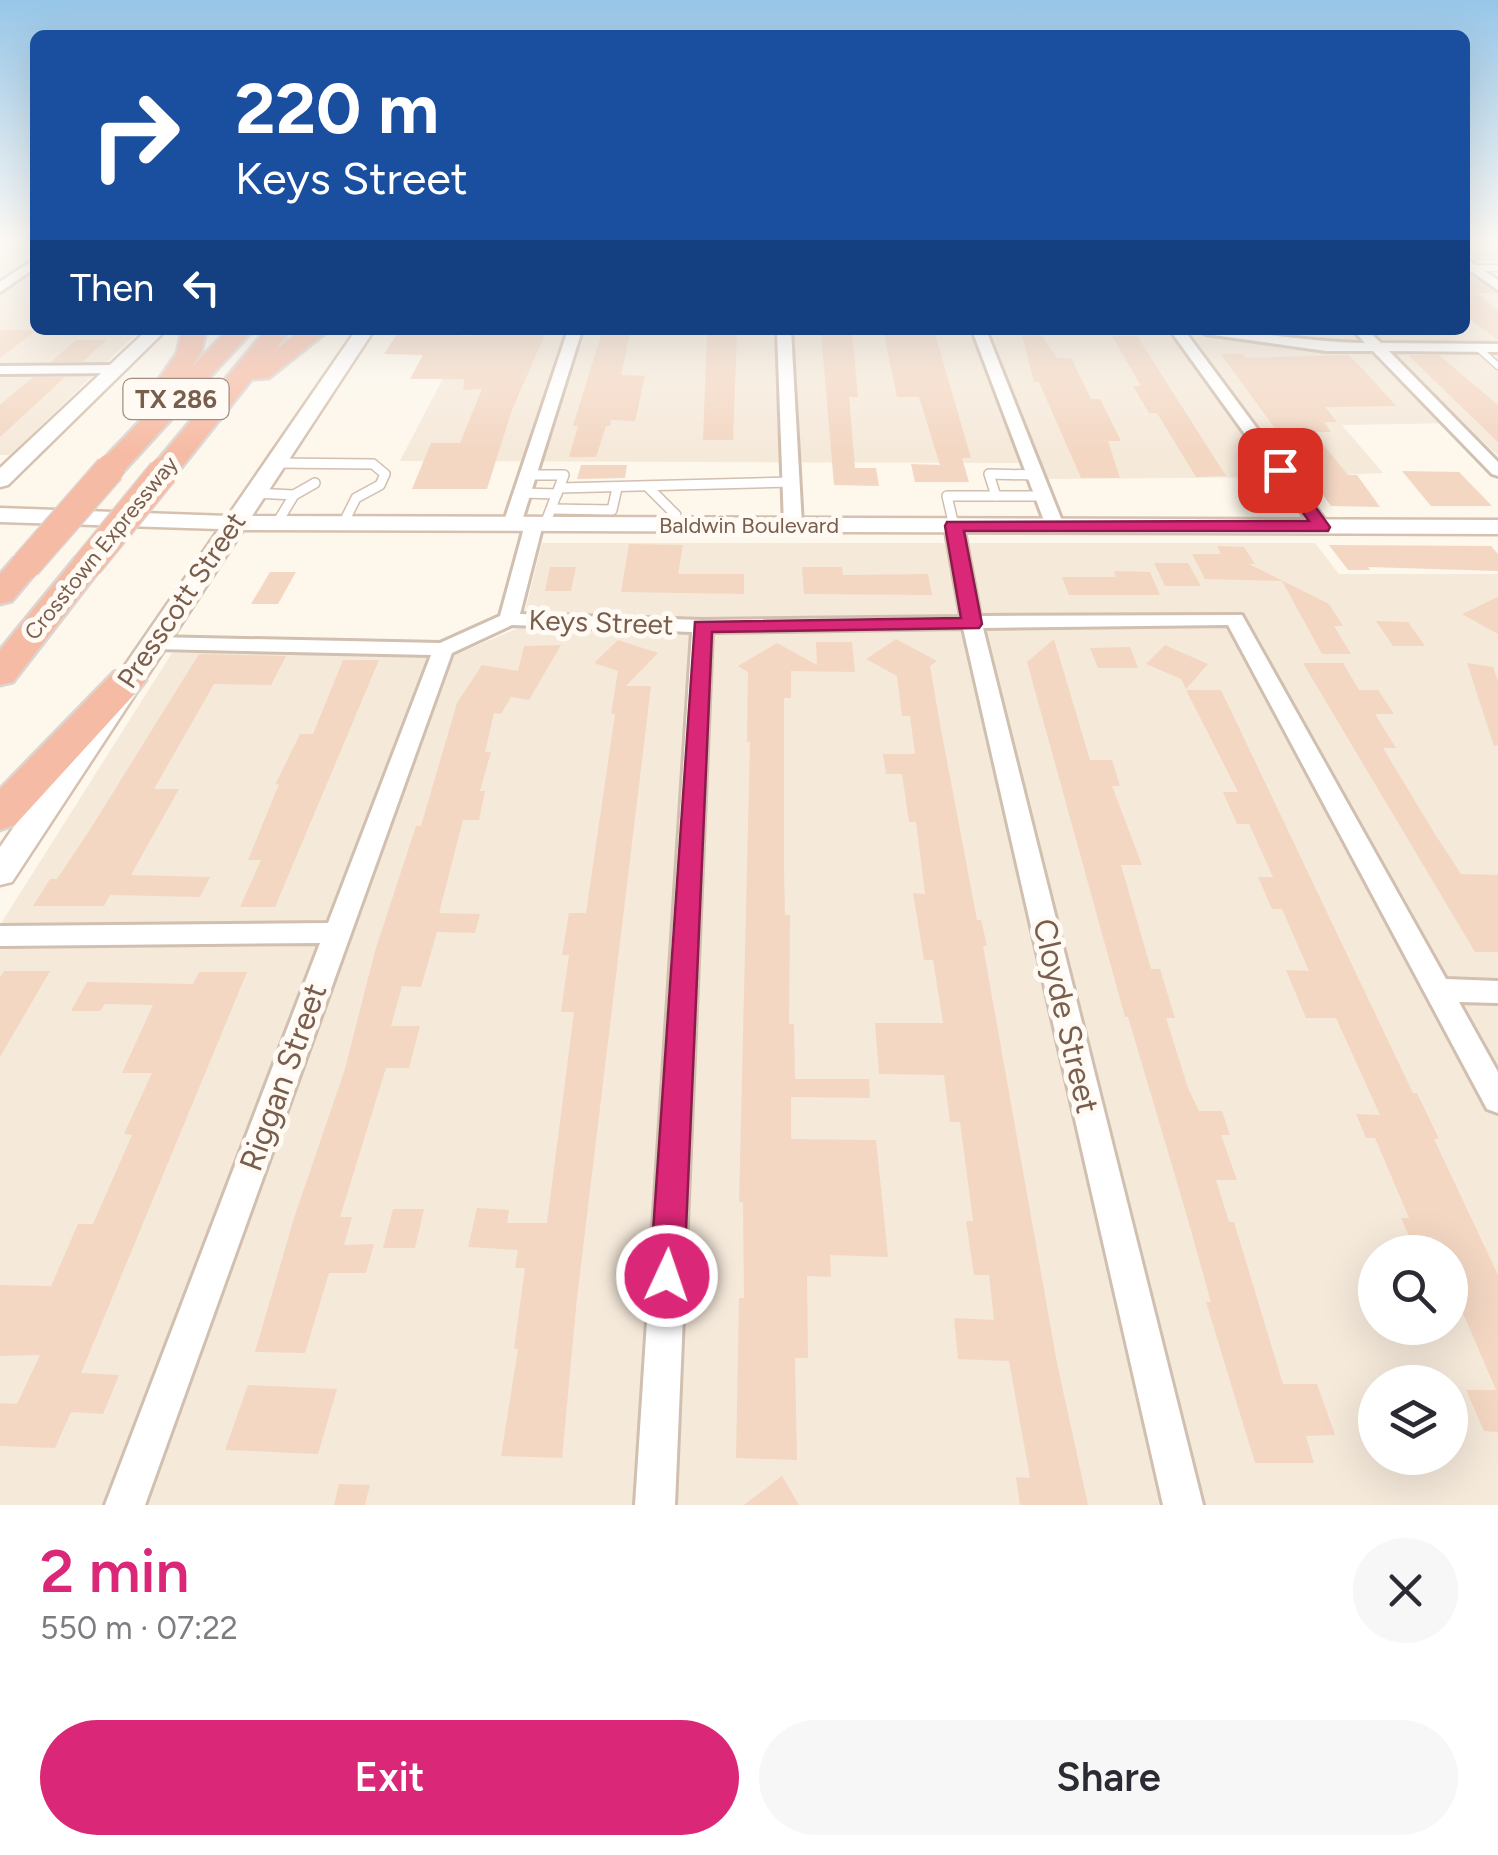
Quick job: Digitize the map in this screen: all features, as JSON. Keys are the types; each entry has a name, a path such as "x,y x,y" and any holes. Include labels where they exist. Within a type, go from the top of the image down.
{"highway":[{"path":"115,463 189,353 193,335"},
{"name":"Crosstown Expressway","path":"0,594 115,463 237,335"},
{"name":"Crosstown Expressway","path":"0,674 274,335"},
{"path":"214,409 310,335"},
{"path":"0,816 127,680"}],"main road":[{"path":"0,480 153,335"},
{"name":"Presscott Street","path":"0,872 362,335"},
{"name":"Baldwin Boulevard","path":"0,515 277,524 610,518 677,525 1498,528"}],"street":[{"path":"510,619 536,521 523,493 574,335"},
{"path":"784,335 794,525"},
{"path":"981,335 1055,526"},
{"path":"1181,335 1322,527"},
{"path":"1241,335 1326,347 1498,348"},
{"path":"1365,335 1498,471"},
{"path":"0,370 118,370"},
{"name":"Cloyde Street","path":"954,526 972,624 1183,1505"},
{"name":"Keys Street","path":"154,643 442,649 510,619 702,626 1235,620 1438,990"},
{"path":"655,1505 702,626"},
{"name":"Riggan Street","path":"126,1505 442,649"},
{"path":"0,936 336,933"},
{"path":"1438,990 1498,992"},
{"path":"1438,990 1498,1100"}],"lane":[{"path":"1478,348 1498,366"},
{"path":"274,463 373,464 385,474 380,485 356,498 344,524"},
{"path":"277,524 294,494 317,478 325,464"},
{"path":"528,474 564,475 558,493 536,521"},
{"path":"996,496 988,474 1035,474"},
{"path":"523,493 613,495 649,488 791,482"},
{"path":"649,488 676,515 677,525"},
{"path":"253,493 294,494"},
{"path":"558,493 572,498"},
{"path":"610,518 613,495"},
{"path":"954,526 947,496 1043,496"}],"shaded area":[{"path":"0,312 30,312 30,335 135,335 10,455 0,455"},
{"path":"1470,312 1498,312 1498,342 1460,343 1472,353 1498,353 1498,456 1463,423 1342,425 1383,473 1047,479 1040,463 400,461 465,335 1470,335"},
{"path":"542,543 1315,543 1339,574 1498,574 1498,1505 0,1505 0,925 172,653 461,652 521,627"}],"building":[{"path":"1470,312 1498,312 1498,340 1470,319"},
{"path":"0,330 30,330 30,335 0,358"},
{"path":"396,335 545,335 512,410 487,489 412,489 431,443 460,443 482,389 463,390 464,379 410,379 423,355 384,354"},
{"path":"601,335 630,335 621,375 645,376 635,421 611,420 596,457 569,457 578,426 573,426"},
{"path":"707,335 737,335 733,440 703,440"},
{"path":"821,335 852,335 858,397 849,397 855,468 876,468 879,486 834,485"},
{"path":"884,335 935,335 971,458 962,458 969,482 915,482 911,464 940,465 919,397 897,397"},
{"path":"1022,335 1042,336 1057,358 1071,358 1091,399 1100,399 1121,441 1108,441 1120,478 1081,478 1039,382 1034,382"},
{"path":"1112,336 1137,336 1226,476 1196,477 1157,413 1149,413 1133,386 1141,386"},
{"path":"76,340 107,340 82,362 51,362"},
{"path":"1221,354 1242,354 1246,358 1348,355 1361,367 1396,406 1325,407 1337,422 1324,422 1331,432 1313,432 1348,475 1357,475 1380,507 1331,506"},
{"path":"1408,355 1439,355 1498,405 1498,442"},
{"path":"33,377 65,377 0,437 0,405"},
{"path":"581,465 627,465 625,478 577,479"},
{"path":"1402,471 1459,472 1492,506 1431,506"},
{"path":"629,544 683,545 678,574 744,574 744,594 621,592"},
{"path":"1329,545 1491,546 1498,554 1498,571 1368,567 1370,570 1348,570"},
{"path":"1217,546 1244,547 1255,564 1249,564 1329,604 1343,626 1334,626 1351,654 1322,654 1282,581 1205,579 1192,554 1221,554"},
{"path":"1154,563 1188,563 1201,586 1165,586"},
{"path":"550,567 576,567 571,591 545,591"},
{"path":"802,567 842,567 843,575 928,574 932,595 804,594"},
{"path":"1114,571 1150,572 1160,595 1069,595 1062,577 1116,577"},
{"path":"270,572 296,572 278,604 251,604"},
{"path":"1498,597 1498,634 1462,614"},
{"path":"1376,621 1408,622 1425,646 1393,646"},
{"path":"896,639 937,661 930,666 940,724 977,920 981,920 987,946 983,946 1057,1363 1088,1505 1020,1505 1016,1477 1030,1478 1009,1361 958,1359 954,1318 994,1320 989,1275 974,1275 966,1221 973,1221 960,1122 950,1122 944,1075 879,1074 875,1023 943,1023 933,960 924,960 913,893 925,894 916,822 909,822 902,774 886,774 883,754 915,754 910,716 902,716 897,676 866,659"},
{"path":"1054,639 1090,760 1112,760 1120,786 1112,786 1142,865 1121,865 1151,969 1160,969 1175,1018 1166,1018 1188,1088 1199,1111 1222,1111 1230,1135 1221,1135 1237,1180 1216,1180 1229,1222 1234,1222 1283,1384 1317,1384 1335,1435 1306,1436 1314,1463 1255,1463 1206,1302 1211,1302 1125,1017 1027,662"},
{"path":"618,640 658,653 626,686 651,686 577,1298 562,1458 501,1456 518,1349 514,1349 525,1268 515,1268 518,1250 468,1247 477,1208 509,1210 507,1223 547,1223 574,1012 561,1012 569,955 562,955 569,913 586,913 615,714 611,714 618,671 594,663"},
{"path":"816,642 852,642 855,672 791,671 791,698 784,698 785,915 790,915 789,1024 794,1024 795,1079 869,1079 870,1098 791,1097 791,1139 876,1140 888,1257 830,1255 831,1277 807,1276 808,1358 795,1358 797,1460 736,1458 739,1298 744,1298 743,1202 739,1202 750,742 748,672 738,666 777,643 817,665"},
{"path":"561,645 529,700 511,697 501,714 494,713 485,752 491,752 480,791 485,791 479,820 463,820 439,913 480,914 475,933 437,932 421,987 402,986 391,1026 420,1026 409,1068 386,1068 340,1217 352,1217 344,1245 374,1244 366,1273 329,1273 305,1353 255,1352 294,1218 345,1069 375,951 416,826 421,826 457,703 482,665 518,671 524,646"},
{"path":"1165,645 1208,664 1186,689 1181,679 1146,664"},
{"path":"1130,647 1138,668 1098,668 1090,648"},
{"path":"199,654 286,656 271,685 214,684 154,789 179,789 131,875 210,877 200,897 110,895 104,906 33,906 50,879 57,879 91,828"},
{"path":"343,660 379,660 275,907 240,907 261,860 248,860 279,784 275,785 300,734 313,734"},
{"path":"1303,663 1343,663 1359,690 1378,690 1394,714 1375,714 1396,748 1383,748 1433,831 1461,874 1498,875 1498,952 1475,952"},
{"path":"1467,663 1493,667 1498,681 1498,745 1494,746"},
{"path":"1186,690 1221,690 1413,1093 1417,1093 1439,1139 1434,1139 1498,1275 1498,1432 1484,1431 1468,1395 1468,1390 1496,1390 1468,1325 1468,1235 1408,1235 1401,1218 1409,1218 1375,1138 1366,1138 1356,1114 1380,1115 1336,1018 1306,1018 1286,970 1309,971 1282,909 1272,909 1258,877 1273,877 1249,824 1237,824 1223,792 1238,792"},
{"path":"4,971 50,971 0,1057 0,977"},
{"path":"199,972 247,972 81,1373 119,1375 103,1414 71,1412 55,1448 0,1446 0,1403 17,1404 40,1355 0,1356 0,1285 51,1286 78,1224 93,1224 132,1135 124,1134 152,1073 122,1073 153,1005 105,1004 100,1011 71,1011 87,982 193,984"},
{"path":"393,1209 424,1209 415,1248 383,1248"},
{"path":"248,1385 337,1389 318,1454 225,1450"},
{"path":"782,1476 799,1505 744,1505"},
{"path":"339,1484 370,1485 365,1505 334,1505"}],"route":[{"path":"667,1276 702,626 972,624 954,526 1322,527 1280,470"}]}
